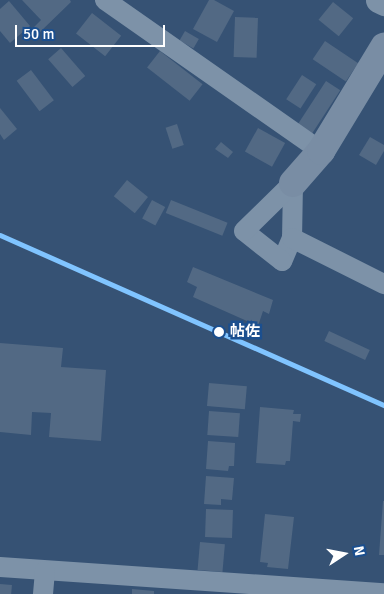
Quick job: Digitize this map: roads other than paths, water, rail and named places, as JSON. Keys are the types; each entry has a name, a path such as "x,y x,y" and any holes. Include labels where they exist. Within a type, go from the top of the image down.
{"main road":[{"path":"293,183 320,151 384,48"}],"street":[{"path":"106,0 320,151"},
{"path":"378,0 384,4"},
{"path":"293,183 292,238 282,260 244,231 293,183"},
{"path":"292,238 384,284"},
{"path":"0,567 171,587 384,594"},
{"path":"43,594 44,572"}],"place":[{"name":"帖佐","path":"219,332"}]}
